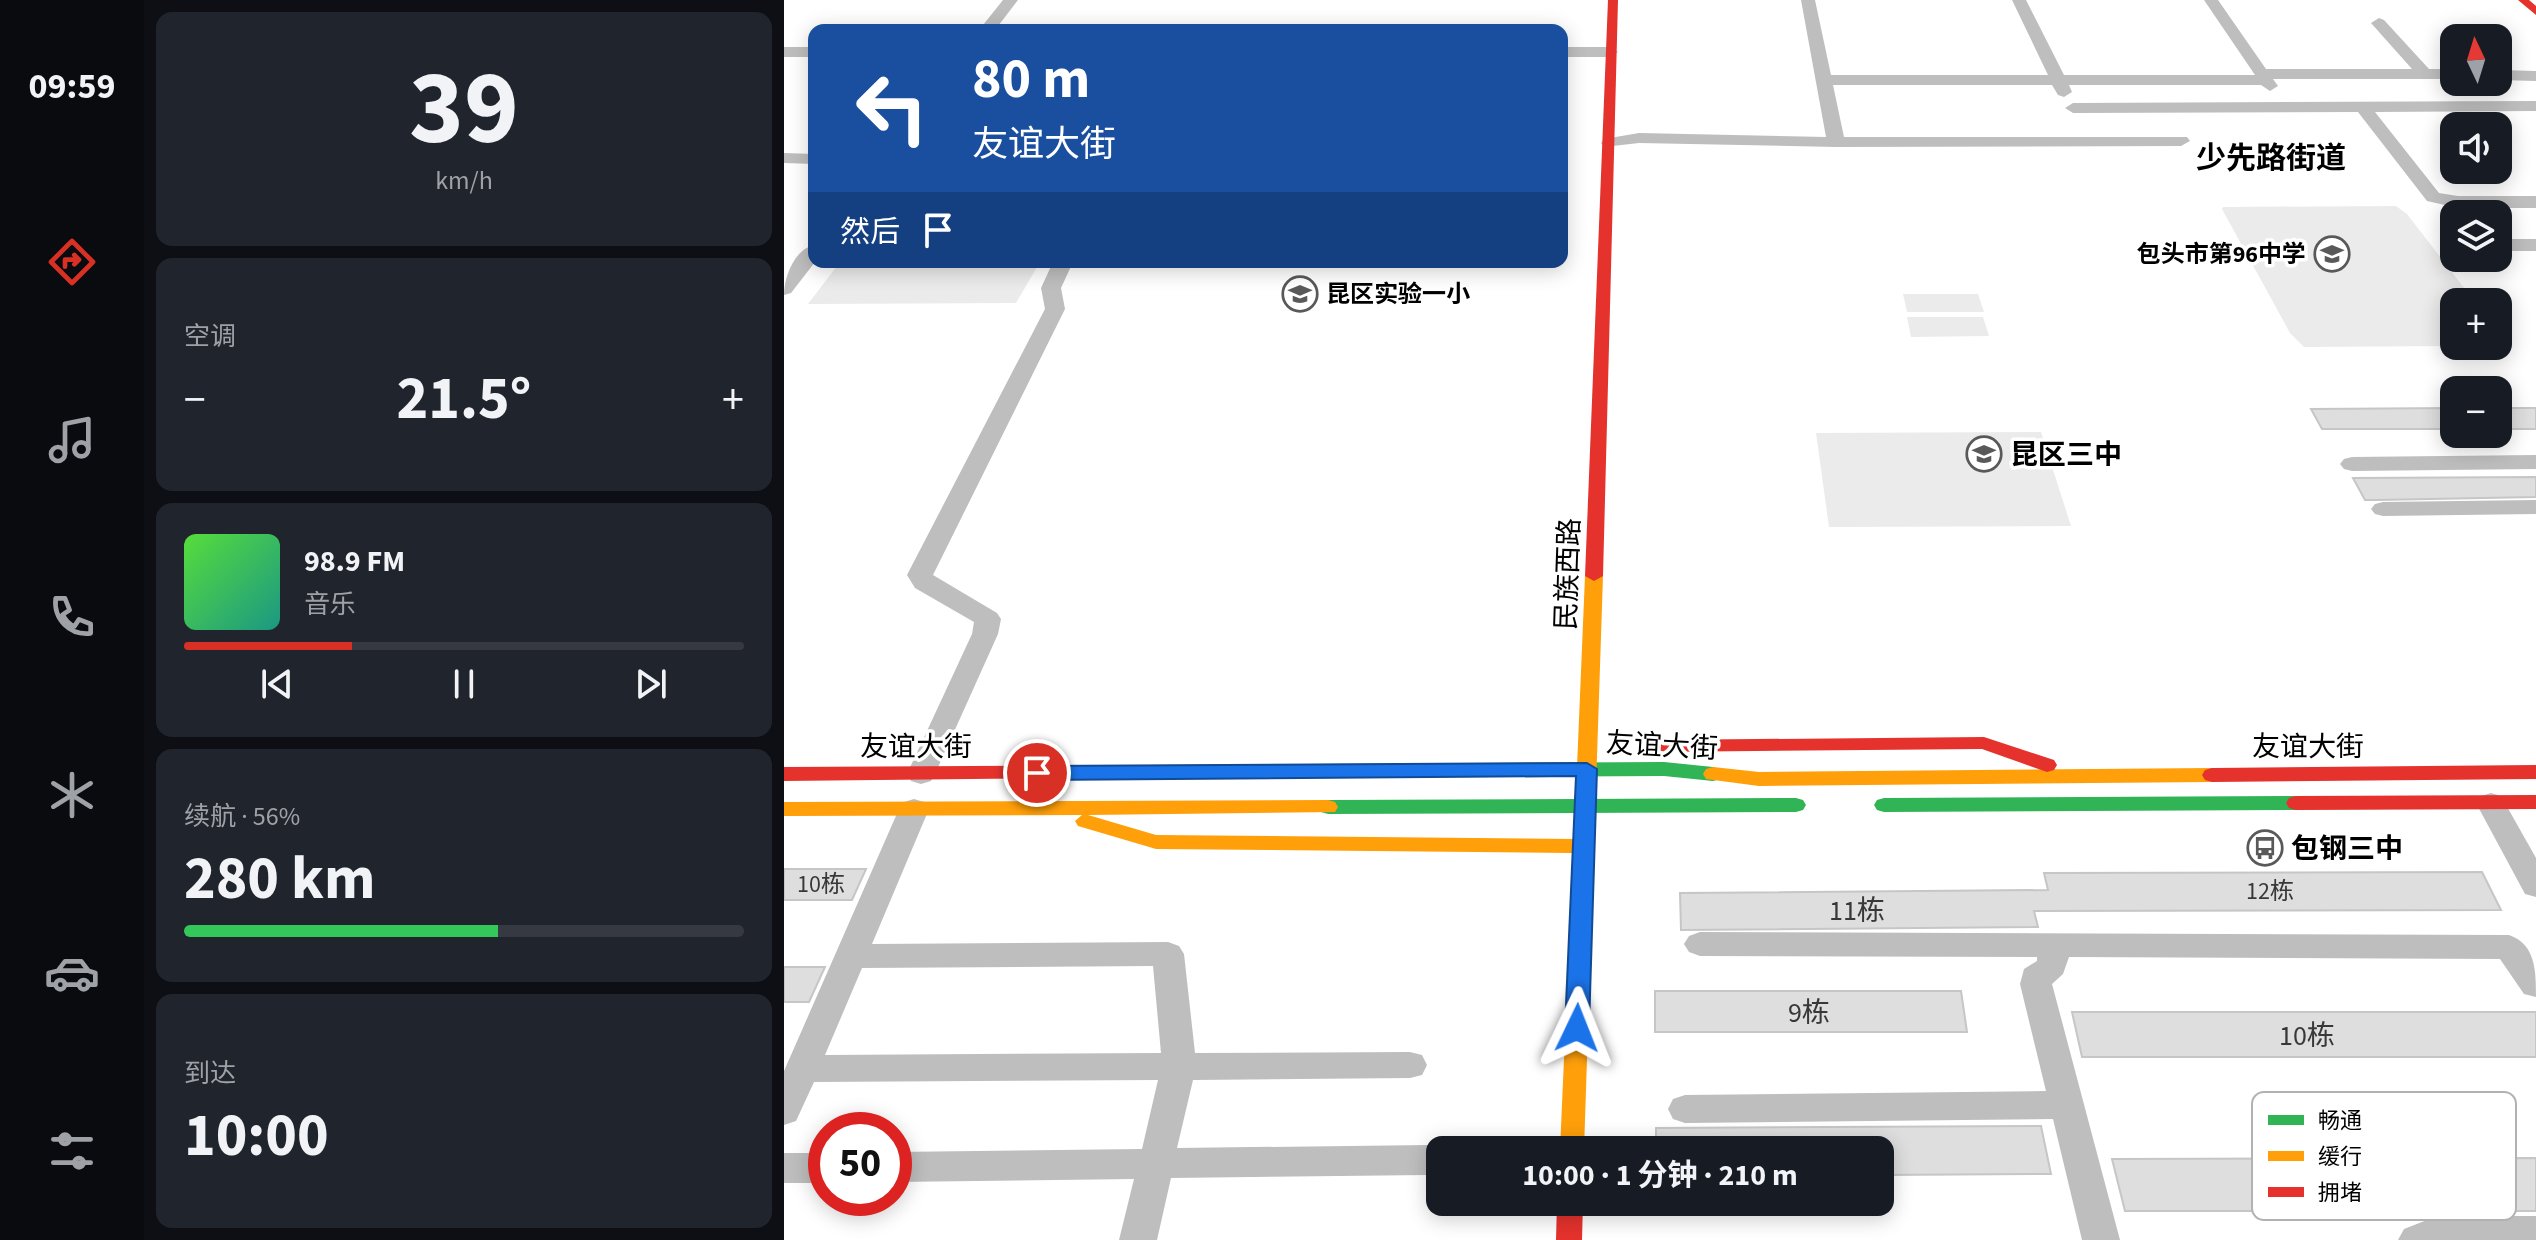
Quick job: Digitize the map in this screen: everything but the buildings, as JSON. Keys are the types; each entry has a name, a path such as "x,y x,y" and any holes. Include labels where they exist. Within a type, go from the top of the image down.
{"main road":[{"name":"民族西路","path":"1573,1136 1587,769 1596,746 1613,0"},
{"path":"2523,0 2536,12"},
{"path":"1634,746 1984,743 2078,775"},
{"name":"友谊大街","path":"784,774 1664,769 1759,779 2536,772"},
{"path":"1422,807 1426,771"},
{"path":"1756,805 1759,779"},
{"name":"友谊大街","path":"1867,805 2536,802"},
{"name":"友谊大街","path":"784,809 1819,805"},
{"path":"1043,808 1156,842 1584,846"},
{"path":"1569,1240 1570,1216"}],"street":[{"path":"992,24 1011,0"},
{"path":"1808,0 1836,142"},
{"path":"2019,0 2089,141"},
{"path":"2211,0 2285,108"},
{"path":"2379,23 2424,73"},
{"path":"784,52 808,52"},
{"path":"1568,52 1610,52"},
{"path":"1824,80 2059,80 2440,74"},
{"path":"2512,75 2536,76"},
{"path":"2073,108 2536,106"},
{"path":"2363,107 2433,197 2458,202 2536,202"},
{"path":"1610,143 1639,138 1836,142 2181,141"},
{"path":"784,158 808,159"},
{"path":"2512,245 2536,245"},
{"path":"784,289 808,259"},
{"path":"921,774 985,634 988,619 924,583 920,575 1055,309 1051,288 1060,268"},
{"path":"2352,464 2536,462"},
{"path":"2383,509 2536,507"},
{"path":"2491,803 2536,886"},
{"path":"784,1111 914,809"},
{"path":"1700,944 2509,947 2536,985"},
{"path":"2051,945 2054,963 2052,968 2036,978 2036,984 2101,1240"},
{"path":"850,956 1168,954 1179,1065 1138,1240"},
{"path":"802,1069 1410,1065"},
{"path":"1685,1109 2067,1105"},
{"path":"912,1167 1426,1160"},
{"path":"784,1168 808,1168"},
{"path":"2417,1240 2423,1236 2455,1233 2536,1232"}],"shaded area":[{"path":"2396,206 2407,214 2440,257 2440,272 2452,272 2464,288 2440,288 2440,346 2304,347 2290,333 2223,207"},
{"path":"835,268 1036,268 1016,303 808,304"},
{"path":"1903,294 1978,294 1984,312 1907,312"},
{"path":"1907,317 1983,317 1989,336 1911,337"},
{"path":"2041,432 2071,526 1829,527 1816,433"}],"traffic: fast":[{"path":"1159,772 1664,769 1713,774"},
{"path":"1884,805 2296,803"},
{"path":"1328,807 1796,805"}],"traffic: slow":[{"path":"1573,1136 1594,576"},
{"path":"1713,774 1759,779 2212,775"},
{"path":"784,809 1328,807"},
{"path":"1085,821 1156,842 1584,846"}],"traffic: jam":[{"path":"1594,576 1613,0"},
{"path":"2523,0 2536,12"},
{"path":"1655,746 1984,743 2047,765"},
{"path":"784,774 1159,772"},
{"path":"2212,775 2536,772"},
{"path":"2296,803 2536,802"},
{"path":"1569,1240 1570,1216"}],"place":[{"name":"包头市第96中学","path":"2332,254"},
{"name":"昆区实验一小","path":"1300,294"},
{"name":"昆区三中","path":"1984,454"},
{"name":"包钢三中","path":"2265,848"}],"district":[{"name":"少先路街道","path":"2271,158"}],"route":[{"path":"1037,773 1587,769 1577,1028"}]}
